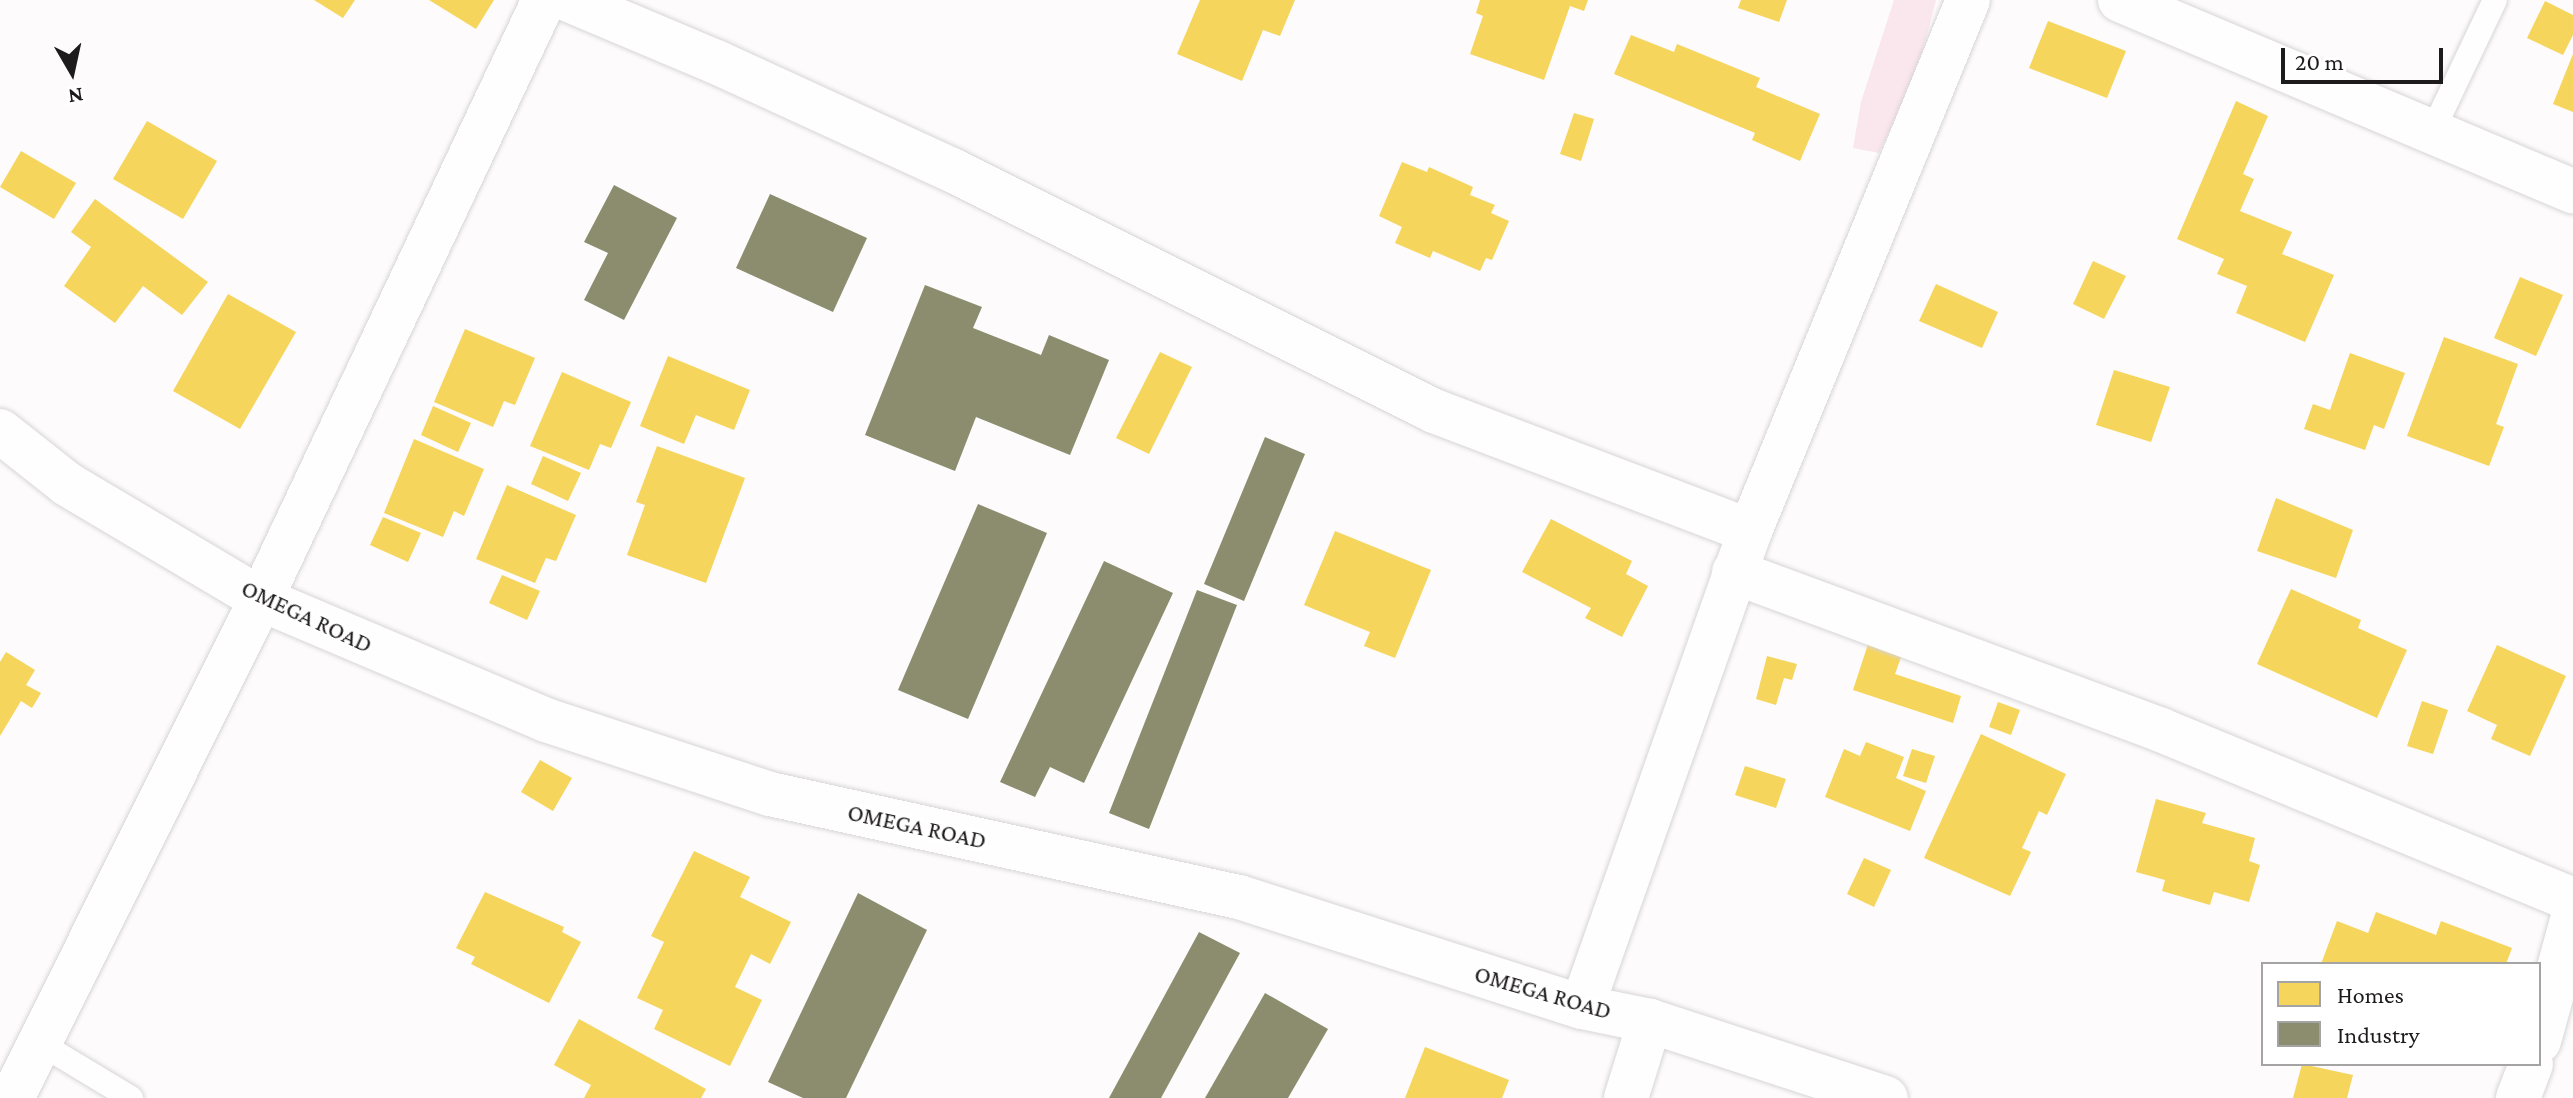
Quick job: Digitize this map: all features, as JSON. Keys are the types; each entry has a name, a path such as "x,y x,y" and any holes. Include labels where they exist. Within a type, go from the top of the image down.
{"street":[{"path":"12,1098 261,599 544,0"},
{"path":"569,0 716,62 952,170 1434,411 1750,531"},
{"path":"1582,1007 1734,572 1968,0"},
{"path":"2120,0 2573,191"},
{"name":"OMEGA ROAD","path":"0,431 67,484 261,599 546,720 770,794 1239,897 1582,1007 1650,1021 1886,1098"},
{"path":"1734,572 2161,730 2573,900"},
{"path":"2541,1034 2573,917"},
{"path":"1626,1098 1650,1021"},
{"path":"2518,1098 2530,1066"}],"lane":[{"path":"2432,132 2495,0"},
{"path":"41,1044 131,1098"}],"shaded area":[{"path":"1894,0 1936,0 1917,73 1879,153 1853,148 1861,102"}],"building: Homes":[{"path":"314,0 355,0 343,18"},
{"path":"429,0 494,0 476,29"},
{"path":"1200,0 1295,0 1280,36 1263,30 1242,81 1177,54"},
{"path":"1480,0 1588,0 1584,11 1570,6 1544,80 1470,54 1483,16 1476,13"},
{"path":"1741,0 1787,0 1779,22 1738,8"},
{"path":"2545,1 2573,15 2573,35 2563,55 2527,38"},
{"path":"2048,21 2126,51 2107,98 2029,68"},
{"path":"1631,35 1674,52 1677,44 1760,78 1756,87 1820,114 1800,161 1752,140 1755,133 1614,74"},
{"path":"2573,54 2573,112 2553,104"},
{"path":"2236,101 2268,116 2243,174 2254,179 2240,211 2292,232 2282,254 2334,275 2305,342 2236,313 2247,286 2217,274 2224,259 2177,239"},
{"path":"1574,113 1594,119 1581,161 1560,154"},
{"path":"147,121 217,161 183,219 113,179"},
{"path":"21,151 76,183 54,219 0,187"},
{"path":"1402,162 1427,172 1429,167 1473,187 1470,195 1495,205 1491,213 1509,221 1492,260 1486,258 1480,271 1433,251 1430,258 1395,243 1402,227 1379,216"},
{"path":"95,199 208,282 182,315 143,286 115,323 64,286 91,247 71,232"},
{"path":"2093,261 2126,276 2104,319 2073,304"},
{"path":"2520,277 2563,295 2536,356 2494,338"},
{"path":"1936,284 1998,312 1982,348 1919,321"},
{"path":"228,294 296,332 240,429 173,391"},
{"path":"465,329 535,358 515,405 504,401 493,427 434,402"},
{"path":"2444,337 2518,364 2496,424 2504,427 2489,466 2407,436"},
{"path":"1160,352 1192,367 1149,454 1116,438"},
{"path":"2350,353 2405,373 2384,429 2374,425 2365,450 2304,429 2313,404 2330,410"},
{"path":"668,356 750,390 734,430 696,415 684,444 640,426"},
{"path":"2114,370 2170,387 2151,442 2096,425"},
{"path":"562,372 631,402 611,448 600,444 589,470 530,446"},
{"path":"433,406 471,423 458,452 421,435"},
{"path":"414,439 484,469 464,516 454,511 443,537 384,513"},
{"path":"657,446 745,478 706,583 627,555 645,505 636,502"},
{"path":"543,456 581,473 568,501 531,484"},
{"path":"507,485 576,515 556,561 546,558 535,583 476,559"},
{"path":"2276,498 2353,530 2336,578 2257,551"},
{"path":"383,517 421,533 408,562 370,545"},
{"path":"1551,519 1632,561 1626,574 1648,586 1622,637 1585,618 1591,608 1522,572"},
{"path":"1335,531 1431,570 1395,658 1364,646 1370,632 1304,605"},
{"path":"502,575 540,591 527,620 489,603"},
{"path":"2291,589 2361,620 2358,628 2407,650 2377,718 2257,664"},
{"path":"1870,638 1904,649 1895,674 1961,696 1953,723 1853,690"},
{"path":"2497,645 2566,676 2530,756 2491,739 2497,725 2467,711"},
{"path":"6,652 35,670 26,685 41,693 32,708 21,701 0,736 0,662"},
{"path":"1767,656 1797,664 1792,680 1784,678 1776,705 1756,699"},
{"path":"2422,701 2448,710 2433,754 2407,746"},
{"path":"1998,702 2020,710 2011,735 1989,727"},
{"path":"1981,734 2066,774 2047,815 2039,811 2022,848 2031,852 2010,896 1924,858"},
{"path":"1866,742 1904,757 1896,778 1926,791 1910,831 1825,797 1844,749 1860,756"},
{"path":"1912,749 1935,756 1926,783 1903,776"},
{"path":"540,760 572,778 553,811 521,792"},
{"path":"1745,766 1786,779 1776,808 1735,795"},
{"path":"2156,799 2206,813 2202,823 2255,838 2249,861 2260,865 2249,902 2214,892 2210,905 2162,891 2165,880 2136,872"},
{"path":"694,851 750,877 740,897 791,922 770,964 751,954 735,987 762,1000 730,1066 654,1029 663,1010 637,998 664,942 651,936"},
{"path":"1864,858 1891,870 1874,907 1847,894"},
{"path":"485,892 564,927 562,932 581,942 549,1003 471,964 475,957 456,948"},
{"path":"2376,912 2436,935 2441,921 2512,948 2507,962 2322,962 2337,921 2368,933"},
{"path":"579,1019 706,1089 701,1098 584,1098 591,1085 554,1065"},
{"path":"1425,1047 1509,1080 1502,1098 1405,1098"},
{"path":"2301,1066 2353,1075 2347,1098 2293,1098"}],"building: Industry":[{"path":"614,185 677,218 624,320 584,300 608,253 584,242"},
{"path":"770,194 867,238 833,312 736,268"},
{"path":"925,285 982,307 973,328 1041,355 1049,335 1109,360 1070,455 976,417 955,471 865,435"},
{"path":"1265,437 1305,454 1244,601 1204,584"},
{"path":"978,504 1047,533 968,719 898,690"},
{"path":"1104,561 1173,593 1084,783 1050,767 1035,797 1000,782"},
{"path":"1197,590 1237,605 1149,829 1109,813"},
{"path":"858,893 927,930 846,1098 803,1098 768,1082"},
{"path":"1199,932 1240,953 1161,1098 1109,1098"},
{"path":"1265,993 1328,1029 1288,1098 1205,1098"}]}
